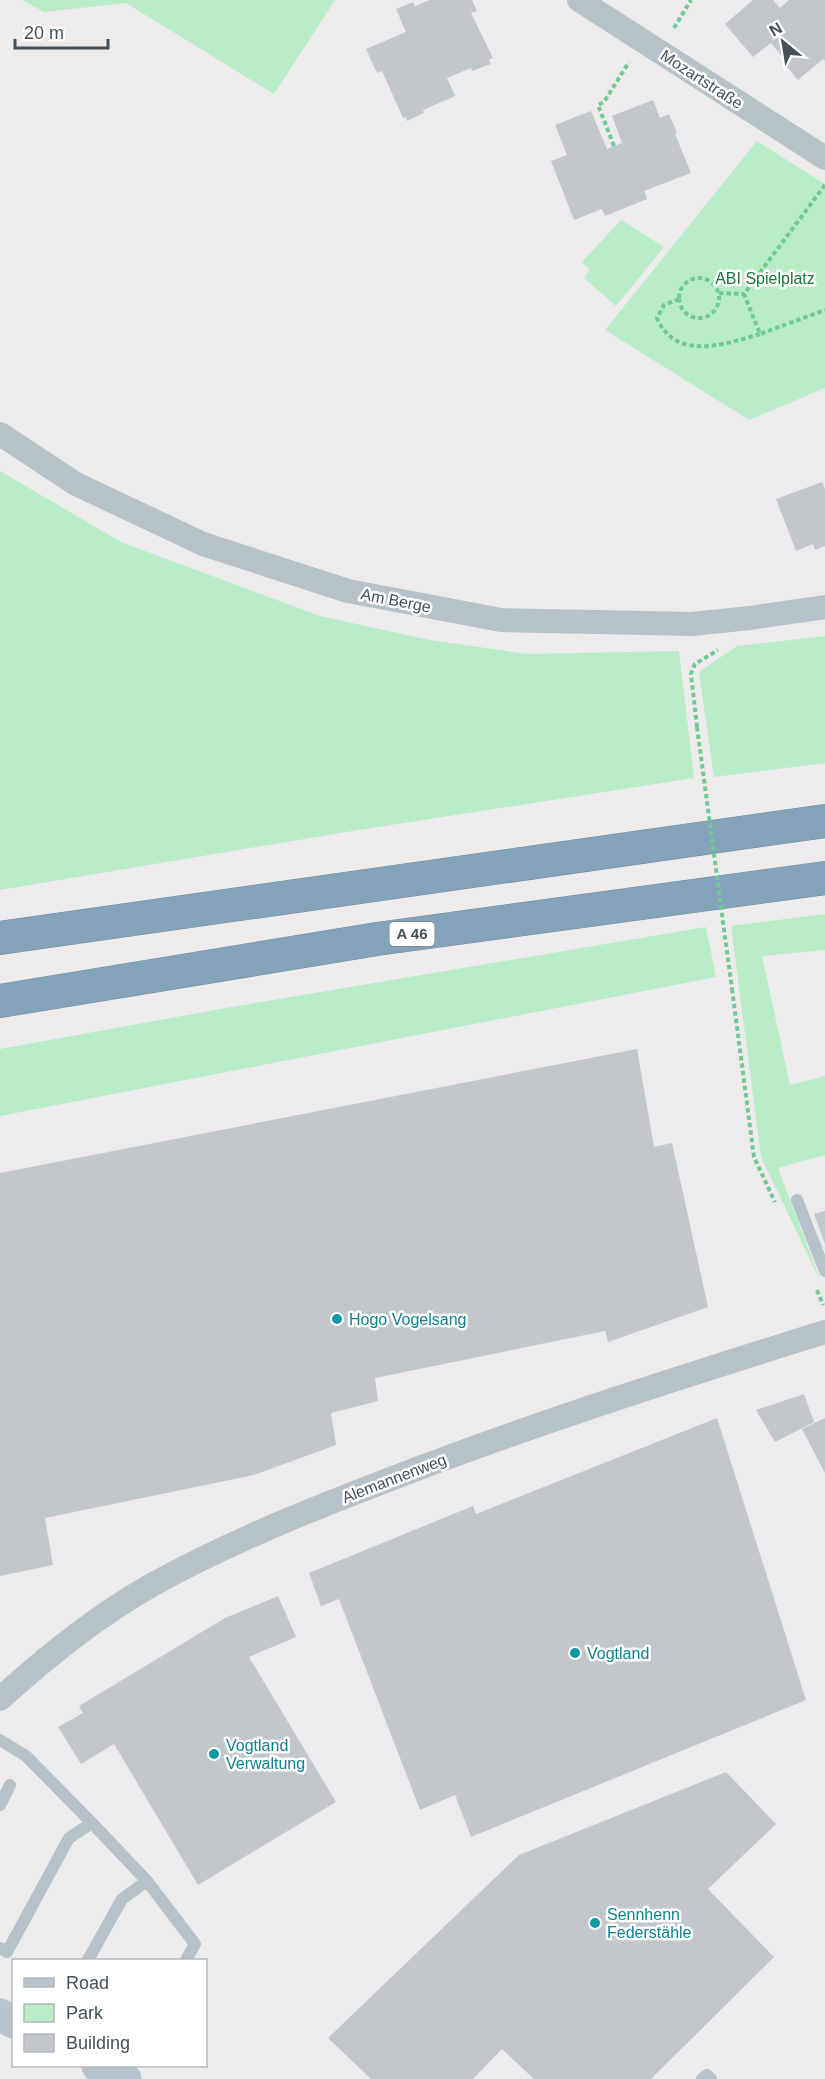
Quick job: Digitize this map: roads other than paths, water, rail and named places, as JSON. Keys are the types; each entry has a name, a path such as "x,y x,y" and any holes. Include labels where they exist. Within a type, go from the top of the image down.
{"highway":[{"path":"0,938 825,820"},
{"name":"A 46","path":"0,1001 377,939 825,878"}],"street":[{"name":"Mozartstraße","path":"579,0 825,158"},
{"name":"Am Berge","path":"0,434 76,484 203,544 348,591 501,620 692,624 825,607"},
{"name":"Alemannenweg","path":"0,1699 50,1655 93,1623 148,1587 208,1556 356,1492 515,1432 825,1332"}],"lane":[{"path":"797,1200 825,1271"},
{"path":"0,1740 26,1756 147,1881 195,1944 187,1959"},
{"path":"0,1805 10,1785"},
{"path":"0,1948 7,1952 69,1839 92,1823"},
{"path":"89,1959 122,1899 147,1881"},
{"path":"702,2079 707,2075 711,2079"}],"place":[{"name":"Hogo Vogelsang","path":"337,1319"},
{"name":"Vogtland","path":"575,1653"},
{"name":"Vogtland Verwaltung","path":"214,1754"},
{"name":"Sennhenn Federstähle","path":"595,1923"}],"park label":[{"name":"ABI Spielplatz","path":"765,278"}]}
